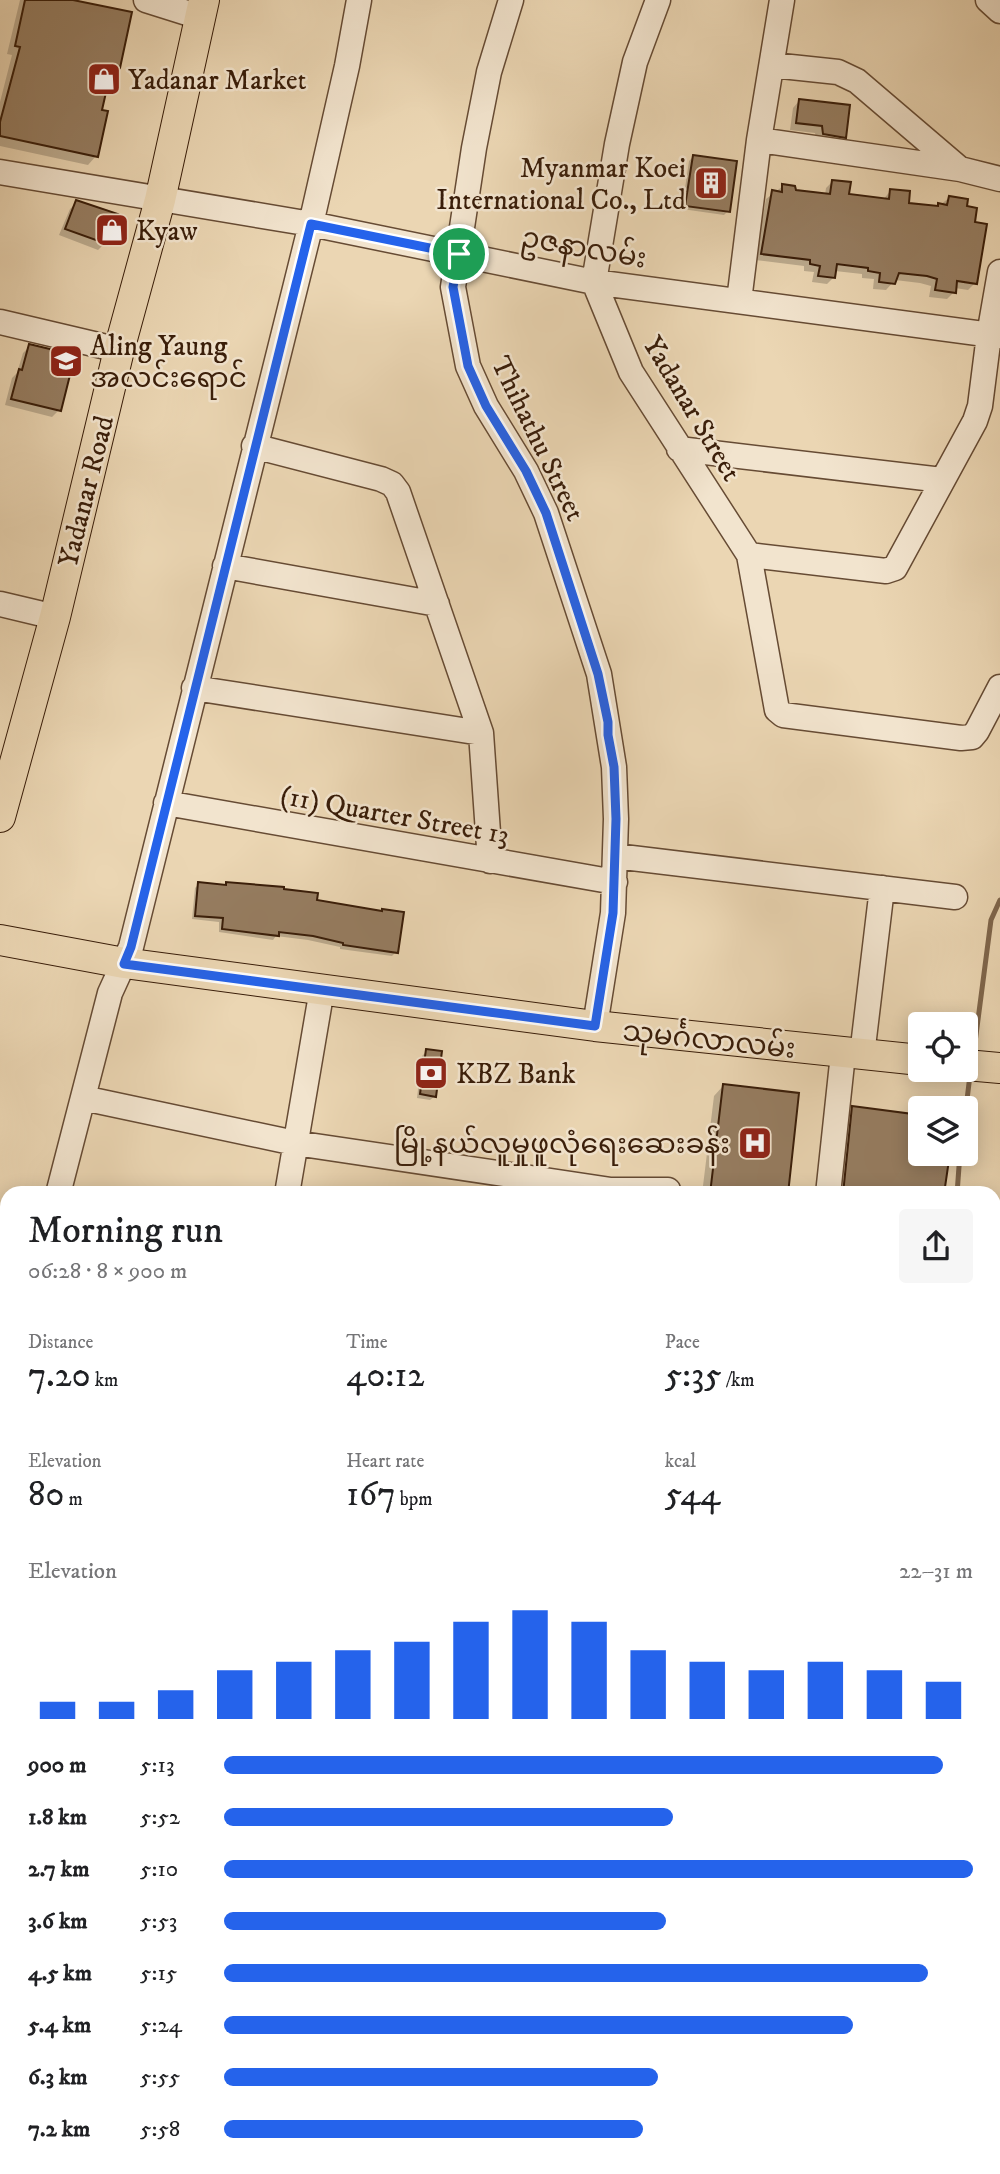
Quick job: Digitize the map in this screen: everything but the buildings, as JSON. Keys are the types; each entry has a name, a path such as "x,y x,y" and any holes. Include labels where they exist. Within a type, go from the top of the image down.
{"main road":[{"name":"Yadanar Road","path":"0,817 55,617 119,350 160,200 202,8"},
{"name":"သုမင်္ဂလာလမ်း","path":"0,940 124,964 595,1026 908,1059"}],"street":[{"path":"146,0 202,8"},
{"path":"60,1186 110,993 131,947 311,224 359,0"},
{"name":"Thihathu Street","path":"511,0 486,85 453,287 468,366 486,406 526,471 546,513 598,674 614,767 615,856 613,913 595,1026"},
{"path":"594,282 617,144 635,62 658,0"},
{"path":"739,301 759,141 782,0"},
{"path":"988,0 1000,11"},
{"path":"772,65 838,72 857,81 960,169"},
{"path":"759,141 960,169 1000,179"},
{"name":"ဥဇနာလမ်း","path":"0,172 311,224 594,282 994,336"},
{"path":"1000,272 994,336 975,421 898,564 891,570 749,555 775,702 777,710 783,715 961,738 972,737 1000,687"},
{"name":"Yadanar Street","path":"594,282 631,372 749,555"},
{"path":"0,322 119,350"},
{"path":"254,446 381,479 392,484 398,492 481,733 490,861"},
{"path":"680,449 942,480"},
{"path":"225,566 437,604"},
{"path":"0,604 55,617"},
{"path":"194,688 481,733"},
{"name":"(11) Quarter Street 13","path":"166,803 614,881"},
{"path":"615,856 955,897"},
{"path":"829,1186 882,888"},
{"path":"288,1186 322,989"},
{"path":"83,1098 295,1143 571,1186"}],"waterway":[{"path":"978,1020 991,920 1000,900"},
{"path":"967,1096 969,1082"},
{"path":"958,1186 959,1166"}],"place":[{"name":"Yadanar Market","path":"104,79"},
{"name":"Myanmar Koei International Co., Ltd","path":"711,183"},
{"name":"Kyaw","path":"112,230"},
{"name":"Aling Yaung အလင်းရောင်","path":"66,361"},
{"name":"KBZ Bank","path":"431,1073"},
{"name":"မြို့နယ်လူမှုဖူလုံရေးဆေးခန်း","path":"755,1143"}],"route":[{"path":"311,224 459,254 453,287 468,366 486,406 526,471 546,513 561,552 598,674 608,722 614,767 616,819 613,913 595,1026 124,964 131,947 311,224"}]}
